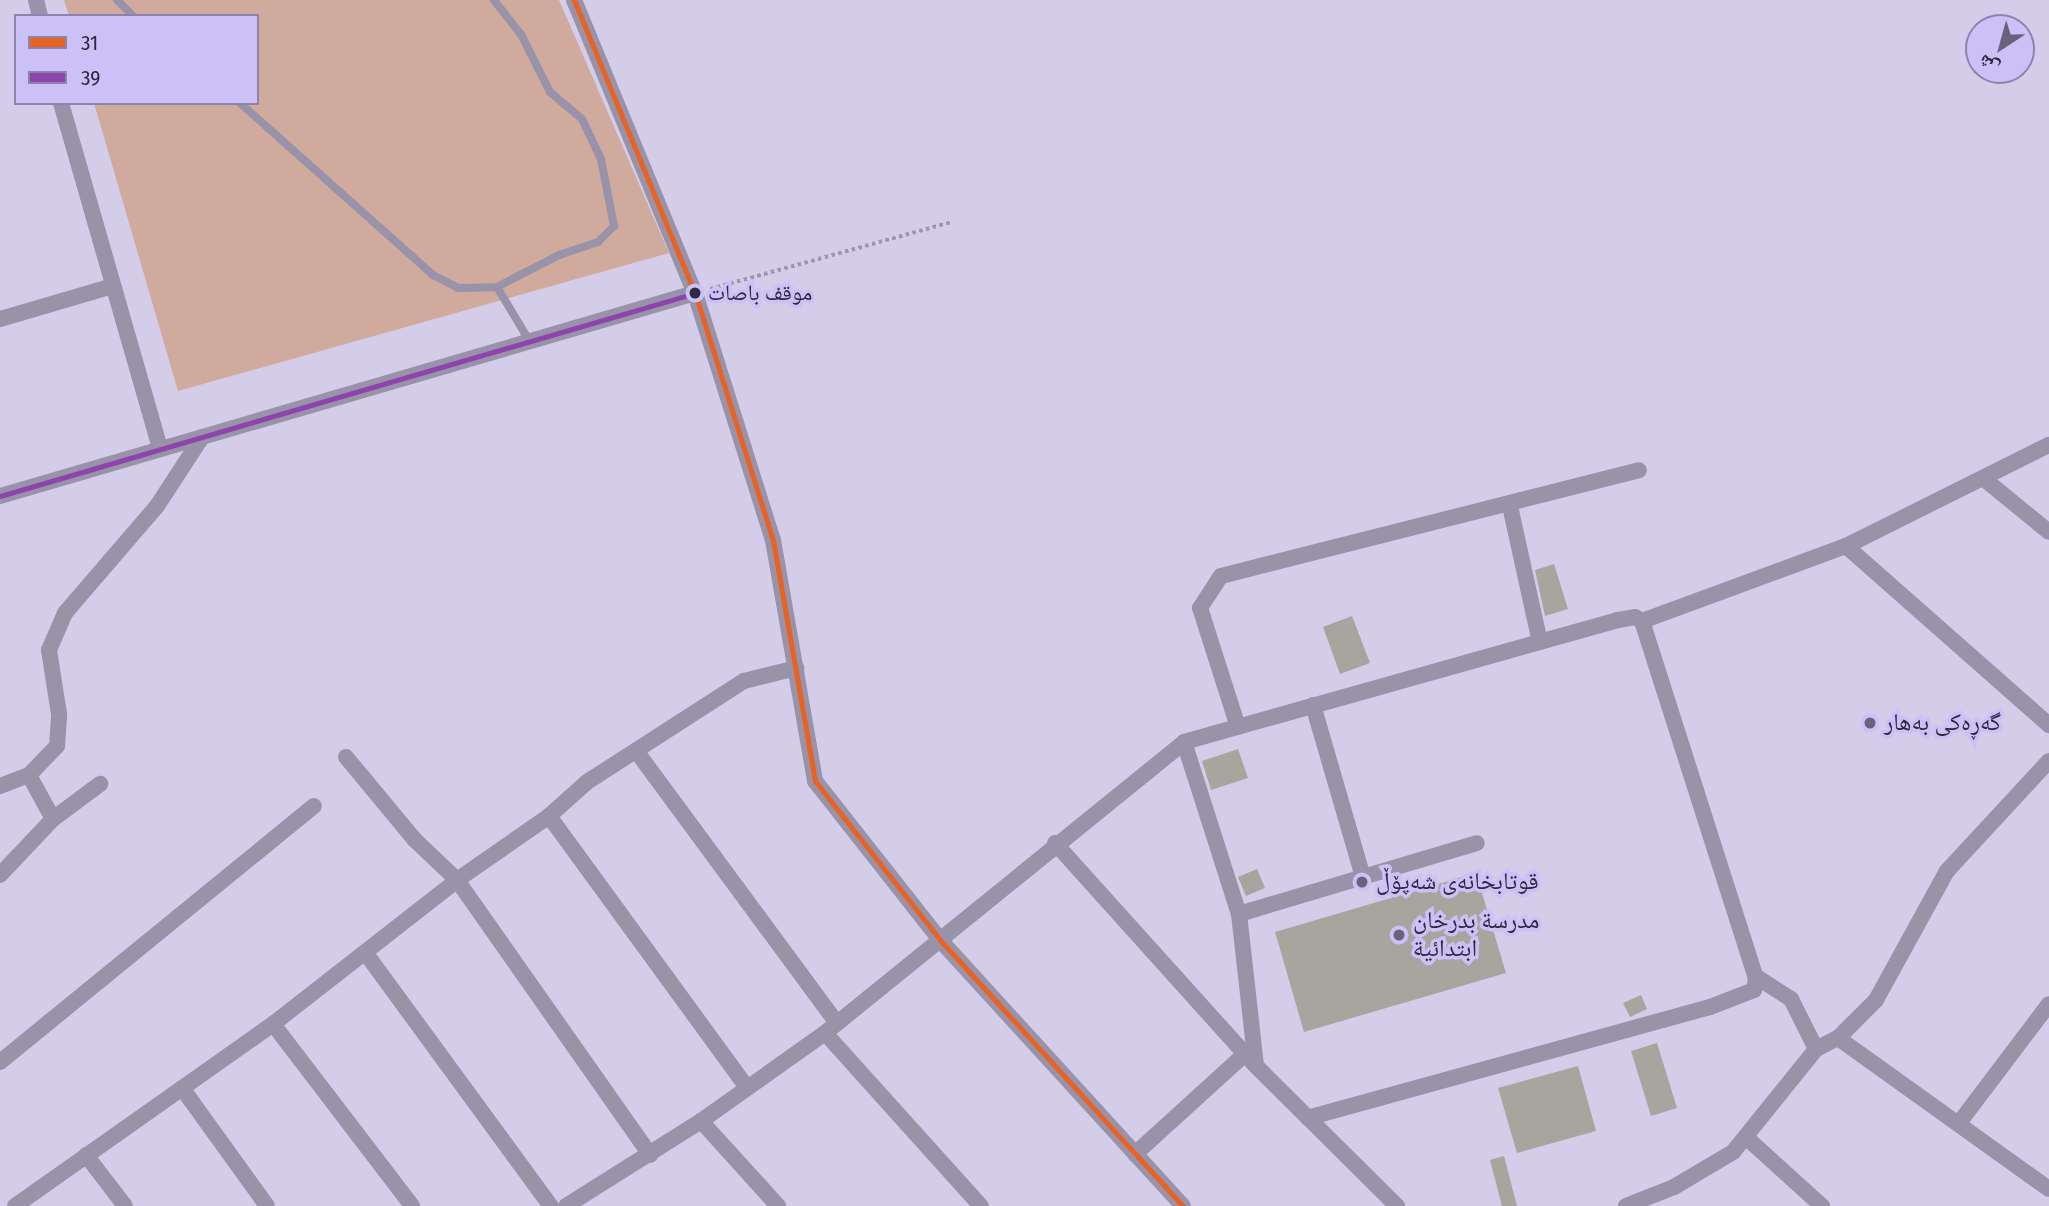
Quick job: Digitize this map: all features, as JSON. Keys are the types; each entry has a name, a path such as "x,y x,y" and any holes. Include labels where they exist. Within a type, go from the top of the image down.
{"street":[{"path":"574,0 695,293 773,540 815,781 941,942 1183,1206"},
{"path":"62,105 160,449"},
{"path":"0,319 113,286"},
{"path":"0,496 695,293"},
{"path":"0,786 29,775 59,738 49,650 65,613 158,506 202,437"},
{"path":"1642,621 1846,546 2049,445"},
{"path":"1238,727 1200,608 1221,576 1510,506 1639,470"},
{"path":"1983,478 2049,532"},
{"path":"1510,506 1540,642"},
{"path":"1846,546 2049,725"},
{"path":"576,1204 701,1121 831,1028 941,942 1055,843 1184,742 1618,620 1635,617 1642,621 1755,976 1754,990 1710,1007 1308,1118"},
{"path":"15,1206 367,955 457,880 548,816 587,782 744,681 796,668"},
{"path":"1313,705 1363,877"},
{"path":"1184,742 1239,914 1251,1060"},
{"path":"637,752 831,1028 981,1206"},
{"path":"346,757 415,840 457,880 650,1154"},
{"path":"1626,1206 1674,1187 1748,1139 1816,1049 1838,1038 1876,1000 1947,871 2049,761"},
{"path":"29,775 53,819"},
{"path":"0,875 53,819 100,784"},
{"path":"0,1062 314,806"},
{"path":"548,816 747,1088"},
{"path":"1055,843 1251,1060 1397,1206"},
{"path":"1239,914 1477,843"},
{"path":"367,955 551,1206"},
{"path":"1755,976 1791,999 1816,1049"},
{"path":"1959,1123 2049,1004"},
{"path":"273,1024 412,1206"},
{"path":"1838,1038 2049,1189"},
{"path":"1135,1154 1251,1060"},
{"path":"181,1088 267,1206"},
{"path":"701,1121 778,1206"},
{"path":"1748,1139 1820,1205"},
{"path":"86,1155 125,1206"}],"lane":[{"path":"117,0 131,14"},
{"path":"242,105 433,275 458,288 497,287 559,255 598,242 614,226 601,159 582,120 550,92 522,36 494,0"},
{"path":"497,287 530,342"}],"path":[{"path":"695,293 951,222"}],"shaded area":[{"path":"64,0 559,0 669,253 178,391 95,105 259,105 259,14 68,14"}],"building":[{"path":"1554,564 1568,609 1545,616 1535,570"},
{"path":"1352,616 1370,663 1340,674 1323,627"},
{"path":"1238,749 1248,778 1211,790 1202,761"},
{"path":"1257,869 1265,888 1246,896 1238,877"},
{"path":"1476,873 1506,973 1304,1032 1275,932"},
{"path":"1641,995 1647,1009 1630,1017 1623,1003"},
{"path":"1657,1043 1677,1108 1651,1116 1631,1051"},
{"path":"1578,1066 1596,1131 1517,1153 1498,1088"},
{"path":"1504,1156 1517,1206 1502,1206 1490,1160"}],"transit line":[{"name":"31","path":"574,0 695,293 773,540 815,781 941,941 1183,1206"},
{"name":"39","path":"0,496 695,293"}],"place":[{"name":"موقف باصات","path":"695,293"},
{"name":"گەڕەکی بەهار","path":"1870,723"},
{"name":"قوتابخانەی شەپۆڵ","path":"1362,882"},
{"name":"مدرسة بدرخان ابتدائية","path":"1399,935"}]}
